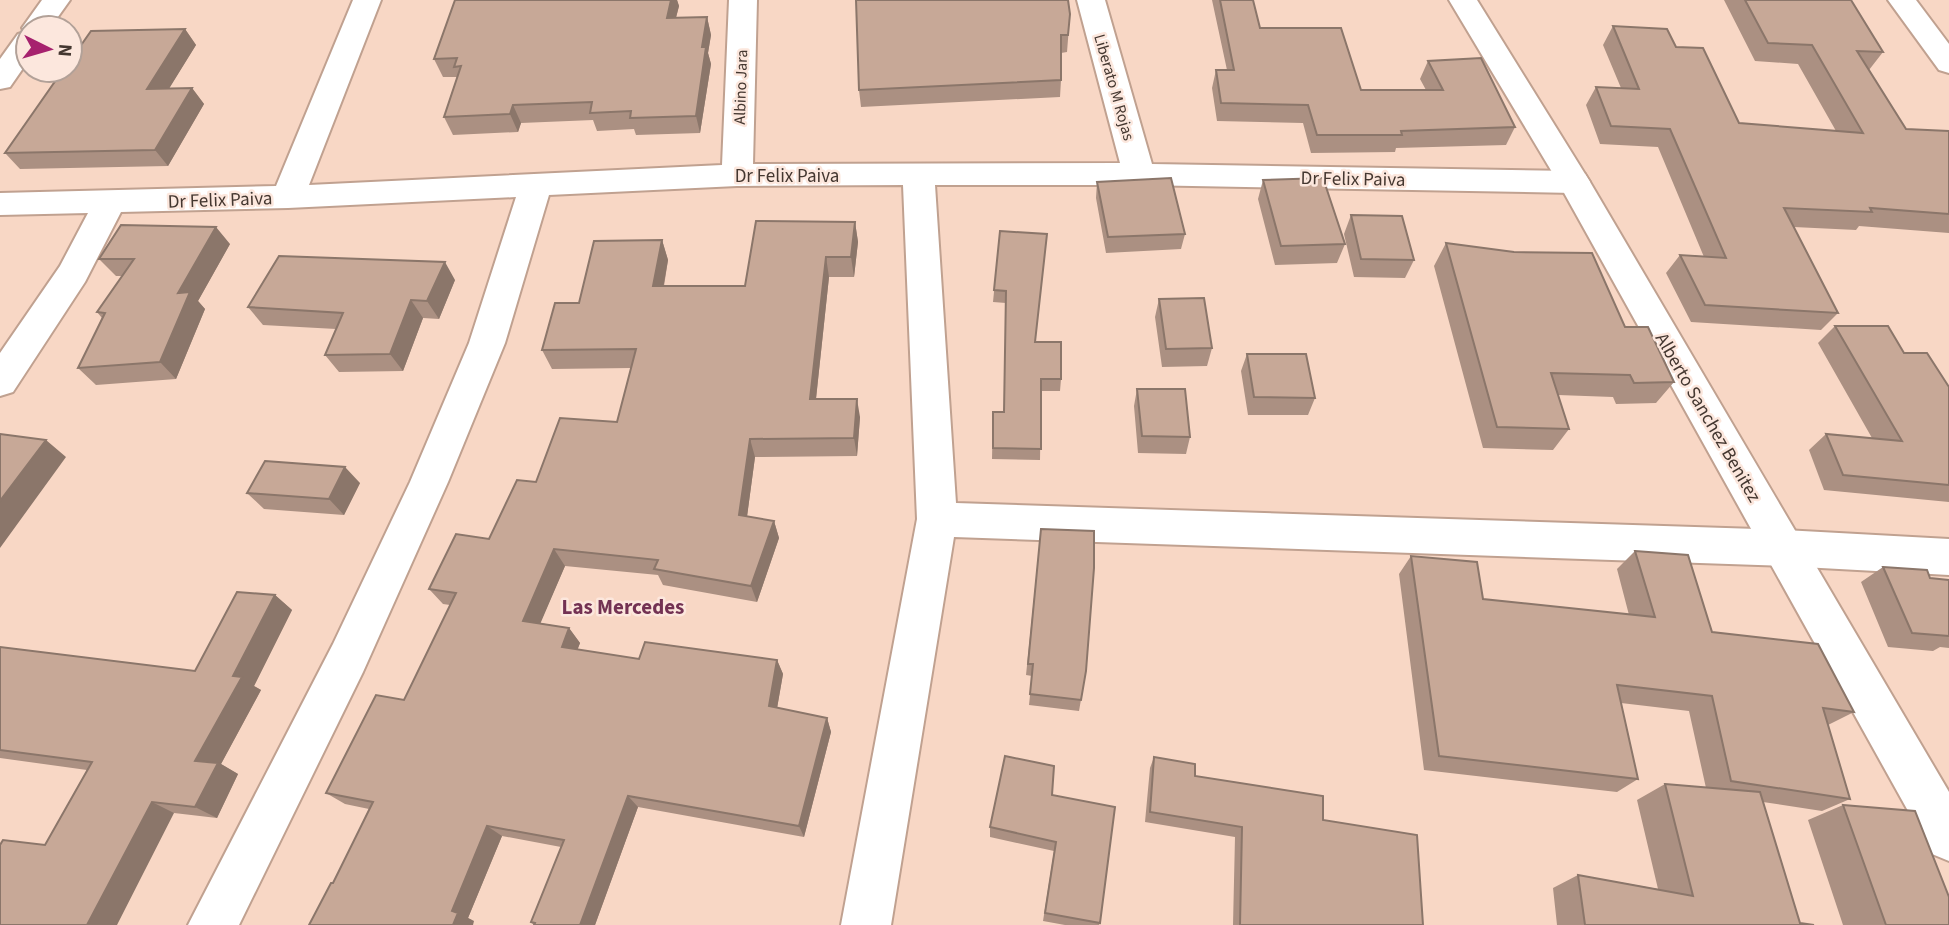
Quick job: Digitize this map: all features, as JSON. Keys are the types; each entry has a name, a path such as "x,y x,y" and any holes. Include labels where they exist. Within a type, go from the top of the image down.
{"street":[{"path":"288,197 367,0"},
{"name":"Albino Jara","path":"737,175 743,0"},
{"name":"Liberato M Rojas","path":"1091,0 1139,174"},
{"name":"Alberto Sanchez Benitez","path":"1463,0 1574,182 1946,828"},
{"path":"1902,0 1949,64"},
{"path":"0,80 14,60"},
{"path":"866,925 937,519 918,174"},
{"name":"Dr Felix Paiva","path":"0,204 288,197 737,175 1139,174 1574,182"},
{"path":"213,925 348,658 429,482 487,343 536,184"},
{"path":"0,382 73,273 110,202"},
{"path":"937,519 1784,548 1949,557"}],"building":[{"path":"455,0 671,0 667,18 707,17 702,47 706,47 696,116 630,118 631,111 590,113 592,102 513,105 510,114 444,117 461,66 454,67 457,58 434,59"},
{"path":"856,0 1068,0 1068,35 1061,35 1061,80 859,90"},
{"path":"1220,0 1253,0 1260,28 1341,28 1361,90 1443,90 1428,61 1481,58 1515,127 1401,131 1402,135 1317,135 1308,105 1221,103 1216,70 1234,70"},
{"path":"1745,0 1851,0 1883,52 1857,51 1906,129 1949,131 1949,214 1870,208 1872,212 1784,208 1838,313 1705,305 1680,255 1726,258 1670,129 1611,126 1596,87 1639,89 1613,26 1667,29 1676,47 1703,48 1739,123 1863,133 1812,45 1768,43"},
{"path":"185,29 147,89 192,88 155,150 5,153 53,84 84,84 84,41 91,31"},
{"path":"1171,178 1185,234 1108,237 1097,182"},
{"path":"1323,178 1345,244 1281,246 1263,180"},
{"path":"1351,215 1402,216 1414,260 1361,259"},
{"path":"756,221 855,222 851,257 826,257 810,399 857,399 854,438 750,439 739,515 774,521 751,586 654,569 658,560 554,549 523,621 569,628 562,647 639,659 645,642 777,660 769,706 827,718 799,826 628,796 580,925 534,925 535,923 531,922 564,840 487,826 452,911 458,913 453,925 309,925 373,802 326,793 376,695 404,700 456,593 429,589 456,534 489,539 517,480 536,482 560,418 617,422 636,349 542,350 555,303 579,303 594,241 662,240 653,286 745,286"},
{"path":"121,225 216,227 178,293 190,292 160,362 78,368 105,313 97,312 134,259 99,259"},
{"path":"1000,231 1047,234 1035,342 1061,342 1061,379 1041,379 1041,449 993,448 993,412 1004,412 1006,291 994,290"},
{"path":"1446,243 1514,252 1592,253 1625,327 1648,327 1674,382 1634,383 1630,375 1551,373 1569,429 1497,427"},
{"path":"279,256 445,262 427,301 411,300 390,354 325,355 343,313 248,307"},
{"path":"1204,298 1212,348 1166,349 1159,299"},
{"path":"1835,326 1888,326 1904,353 1927,353 1949,387 1949,485 1843,475 1826,434 1902,441"},
{"path":"1247,354 1306,354 1315,398 1254,397"},
{"path":"1137,389 1185,389 1190,437 1142,436"},
{"path":"0,434 46,440 0,501"},
{"path":"265,461 345,467 329,499 247,493"},
{"path":"1041,529 1094,531 1094,568 1086,671 1081,700 1030,694 1033,664 1028,664"},
{"path":"1635,551 1688,555 1712,632 1818,644 1854,712 1823,708 1850,799 1731,781 1712,696 1617,685 1638,779 1439,756 1411,556 1477,562 1483,599 1655,617"},
{"path":"1883,567 1927,570 1930,578 1949,580 1949,636 1912,633"},
{"path":"237,592 275,595 233,676 242,677 195,761 218,763 195,807 152,802 87,925 0,925 0,845 3,840 45,845 92,762 0,750 0,647 195,671"},
{"path":"1005,756 1054,766 1052,795 1115,807 1100,923 1045,913 1056,842 990,827"},
{"path":"1154,757 1195,764 1195,776 1323,796 1323,820 1417,835 1423,925 1240,925 1242,827 1150,812"},
{"path":"1665,784 1760,792 1800,923 1814,925 1585,925 1578,875 1693,896"},
{"path":"1843,805 1915,811 1949,897 1949,925 1886,925"}],"district":[{"name":"Las Mercedes","path":"623,607"}]}
